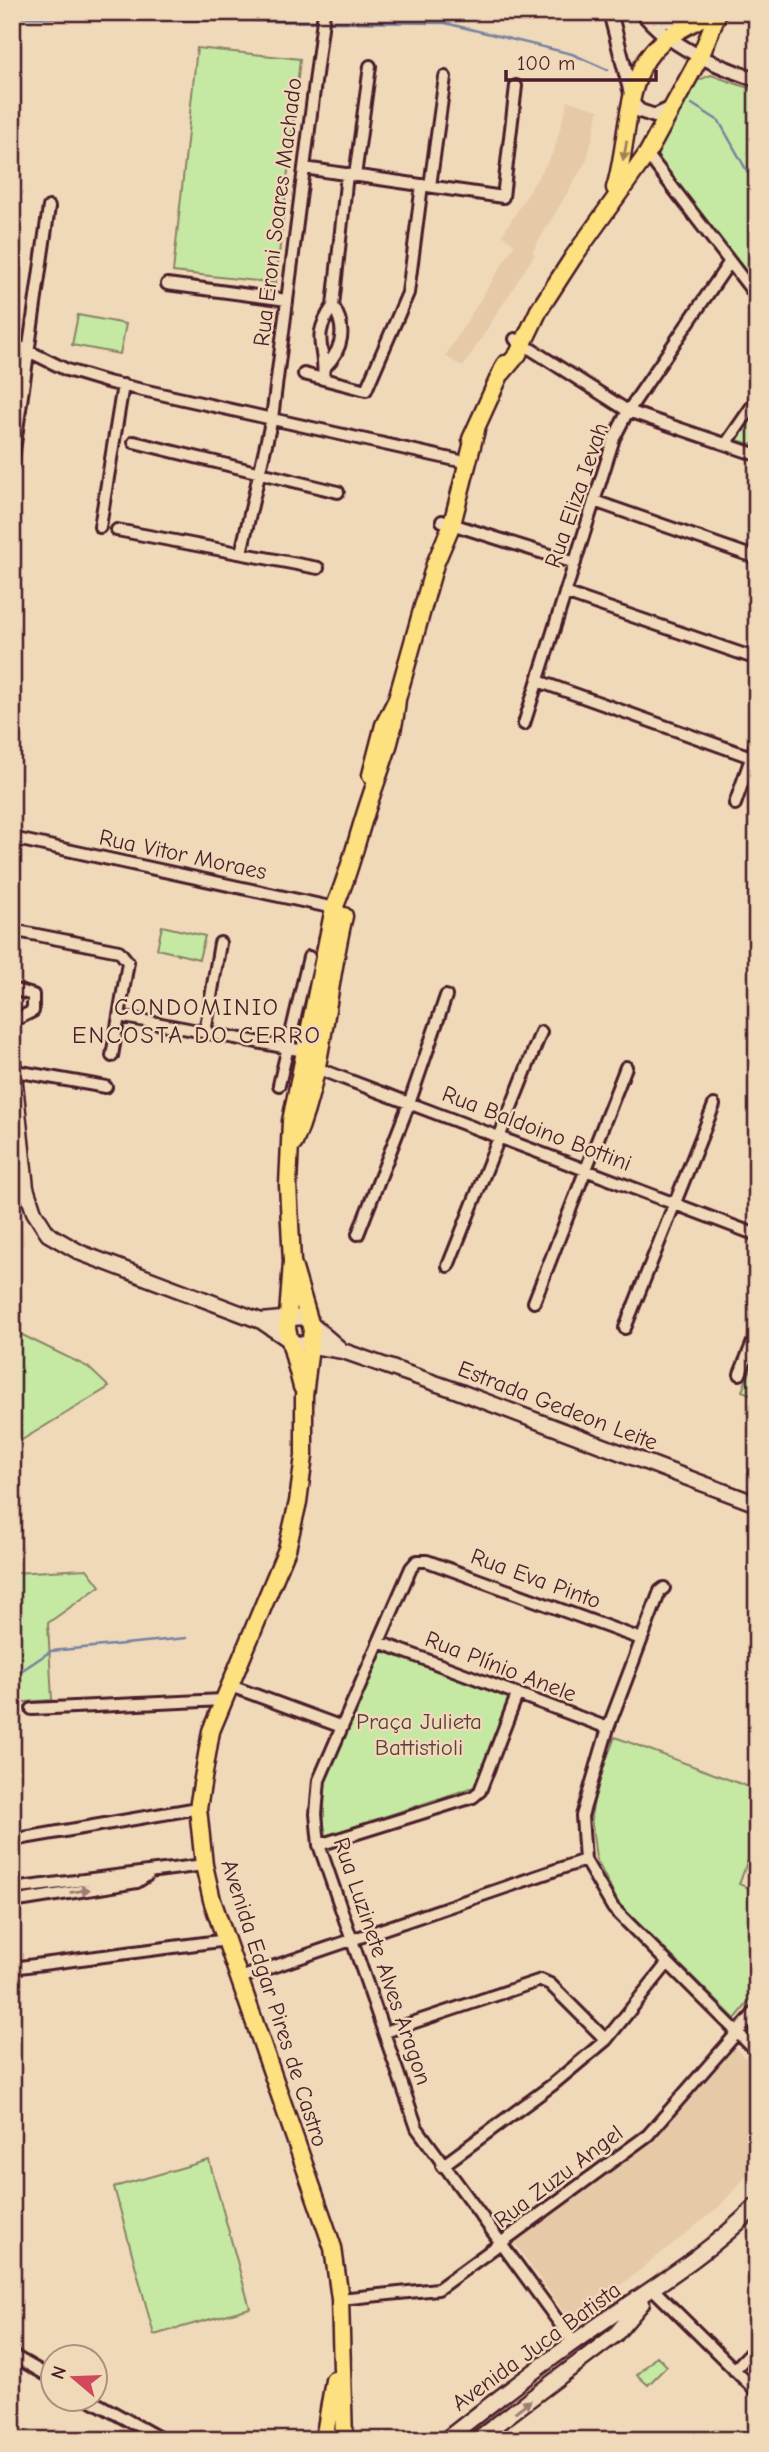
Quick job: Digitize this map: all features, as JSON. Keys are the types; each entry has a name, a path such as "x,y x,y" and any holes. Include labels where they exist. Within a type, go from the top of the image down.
{"main road":[{"name":"Avenida Edgar Pires de Castro","path":"610,202 624,159 631,100 637,76 652,52 669,36 711,12"},
{"name":"Avenida Edgar Pires de Castro","path":"304,1396 289,1339 287,1316 292,1262 288,1185 291,1148 302,1122 307,1060 347,880 377,771 395,728 397,699 464,462 502,373 519,342 610,202 647,153 693,72 719,12"},
{"name":"Estrada Gedeon Leite","path":"12,1055 26,1188 34,1212 48,1234 81,1253 261,1321 302,1345 343,1351 757,1504"},
{"name":"Avenida Edgar Pires de Castro","path":"292,1262 311,1321 299,1502 287,1549 211,1731 198,1808 204,1865 227,1940 333,2248 340,2299 344,2440"},
{"path":"261,1321 296,1315 311,1321"},
{"name":"Estrada Gedeon Leite","path":"311,1321 343,1351"},
{"name":"Avenida Juca Batista","path":"445,2440 604,2321 654,2290 735,2227 757,2205"},
{"name":"Avenida Juca Batista","path":"482,2438 615,2335 654,2290"},
{"path":"604,2321 614,2323 615,2335"},
{"name":"Avenida Edgar Pires de Castro","path":"324,2440 340,2343"}],"street":[{"name":"Rua Eroni Soares Machado","path":"241,553 272,418 324,12"},
{"path":"610,12 631,100 640,111 655,116 675,106"},
{"path":"642,13 679,24 696,22"},
{"path":"642,13 655,28 704,49 724,69"},
{"path":"323,379 325,367 319,351 319,335 333,306 351,175 370,66"},
{"path":"693,72 724,69 757,80"},
{"path":"304,374 366,390 408,293 445,77"},
{"path":"304,168 503,197 516,86"},
{"path":"647,153 757,298"},
{"path":"12,465 49,207"},
{"name":"Rua Eliza Ievah","path":"524,724 614,438 628,411 729,262"},
{"path":"167,284 287,300"},
{"path":"325,367 335,357 341,342 342,327 333,306"},
{"path":"519,342 628,411 757,455"},
{"path":"12,343 67,370 123,386 464,462"},
{"path":"100,527 123,386"},
{"path":"726,444 757,398"},
{"path":"134,442 338,492"},
{"path":"594,501 757,558"},
{"path":"447,523 575,563"},
{"path":"117,530 318,568"},
{"path":"565,593 757,659"},
{"path":"538,681 751,757"},
{"path":"735,804 757,741"},
{"path":"744,779 757,784"},
{"name":"Rua Vitor Moraes","path":"12,838 340,909"},
{"path":"12,930 119,951 125,955 128,962 112,1056"},
{"path":"205,1033 220,943"},
{"path":"279,1085 309,957"},
{"path":"12,989 33,995 33,1011 21,1017"},
{"path":"358,1234 410,1101 446,996"},
{"name":"Rua Baldoino Bottini","path":"119,1016 287,1048 307,1060 410,1101 757,1235"},
{"path":"448,1266 541,1032"},
{"path":"534,1302 626,1067"},
{"path":"15,1071 106,1087"},
{"path":"625,1328 714,1105"},
{"path":"740,1374 757,1332"},
{"name":"Rua Eva Pinto","path":"417,1561 427,1561 640,1639"},
{"name":"Rua Luzinete Alves Aragon","path":"417,1561 411,1568 319,1780 316,1814 319,1845 417,2128 442,2166 574,2343"},
{"path":"664,1588 660,1591 640,1639 608,1728 582,1816 585,1860 613,1908 757,2052"},
{"name":"Rua Plínio Anele","path":"379,1642 608,1728"},
{"path":"32,1709 226,1693 342,1727"},
{"path":"319,1845 473,1797 480,1791 517,1695"},
{"path":"12,1840 198,1808"},
{"path":"240,1978 585,1860"},
{"path":"12,1889 111,1874 149,1874 204,1865"},
{"path":"12,1902 137,1882 149,1874"},
{"path":"12,1968 227,1940"},
{"path":"442,2166 552,2085 606,2040 667,1964"},
{"path":"385,2032 541,1980 550,1984 606,2040"},
{"name":"Rua Zuzu Angel","path":"340,2299 438,2289 648,2135 757,2010"},
{"path":"654,2290 757,2392"},
{"path":"734,2370 757,2346"},
{"path":"12,2355 38,2370"},
{"path":"108,2409 163,2440"},
{"path":"470,2420 482,2438"}],"shaded area":[{"path":"568,101 599,110 587,160 532,252 535,254 463,367 445,356 515,244 502,235 553,153"},
{"path":"12,1186 15,1187 25,1245 12,1241"},
{"path":"734,2047 757,2069 757,2164 718,2208 572,2324 513,2241 651,2139"}],"green space":[{"path":"197,48 300,59 276,283 173,272"},
{"path":"711,75 757,91 757,285 652,151 689,84"},
{"path":"78,315 126,324 120,354 72,345"},
{"path":"757,410 757,446 737,440"},
{"path":"162,926 205,936 199,959 157,949"},
{"path":"12,1330 88,1367 109,1387 12,1446"},
{"path":"757,1354 757,1397 742,1391"},
{"path":"87,1569 100,1586 48,1623 52,1700 12,1703 12,1573"},
{"name":"Praça Julieta Battistioli","path":"383,1648 511,1697 477,1786 323,1837 325,1781"},
{"path":"615,1737 757,1790 757,1837 739,1884 757,1891 757,1992 735,2019 619,1904 596,1859 591,1816 598,1781"},
{"path":"209,2160 250,2308 154,2335 114,2187"},
{"path":"657,2356 667,2366 648,2385 637,2375"}],"waterway":[{"path":"12,17 320,22"},
{"path":"327,22 445,23 572,54 608,70"},
{"path":"692,104 719,121 757,189"},
{"path":"12,1677 51,1651 187,1638"}],"district":[{"name":"CONDOMINIO ENCOSTA DO CERRO","path":"197,1021"}]}
